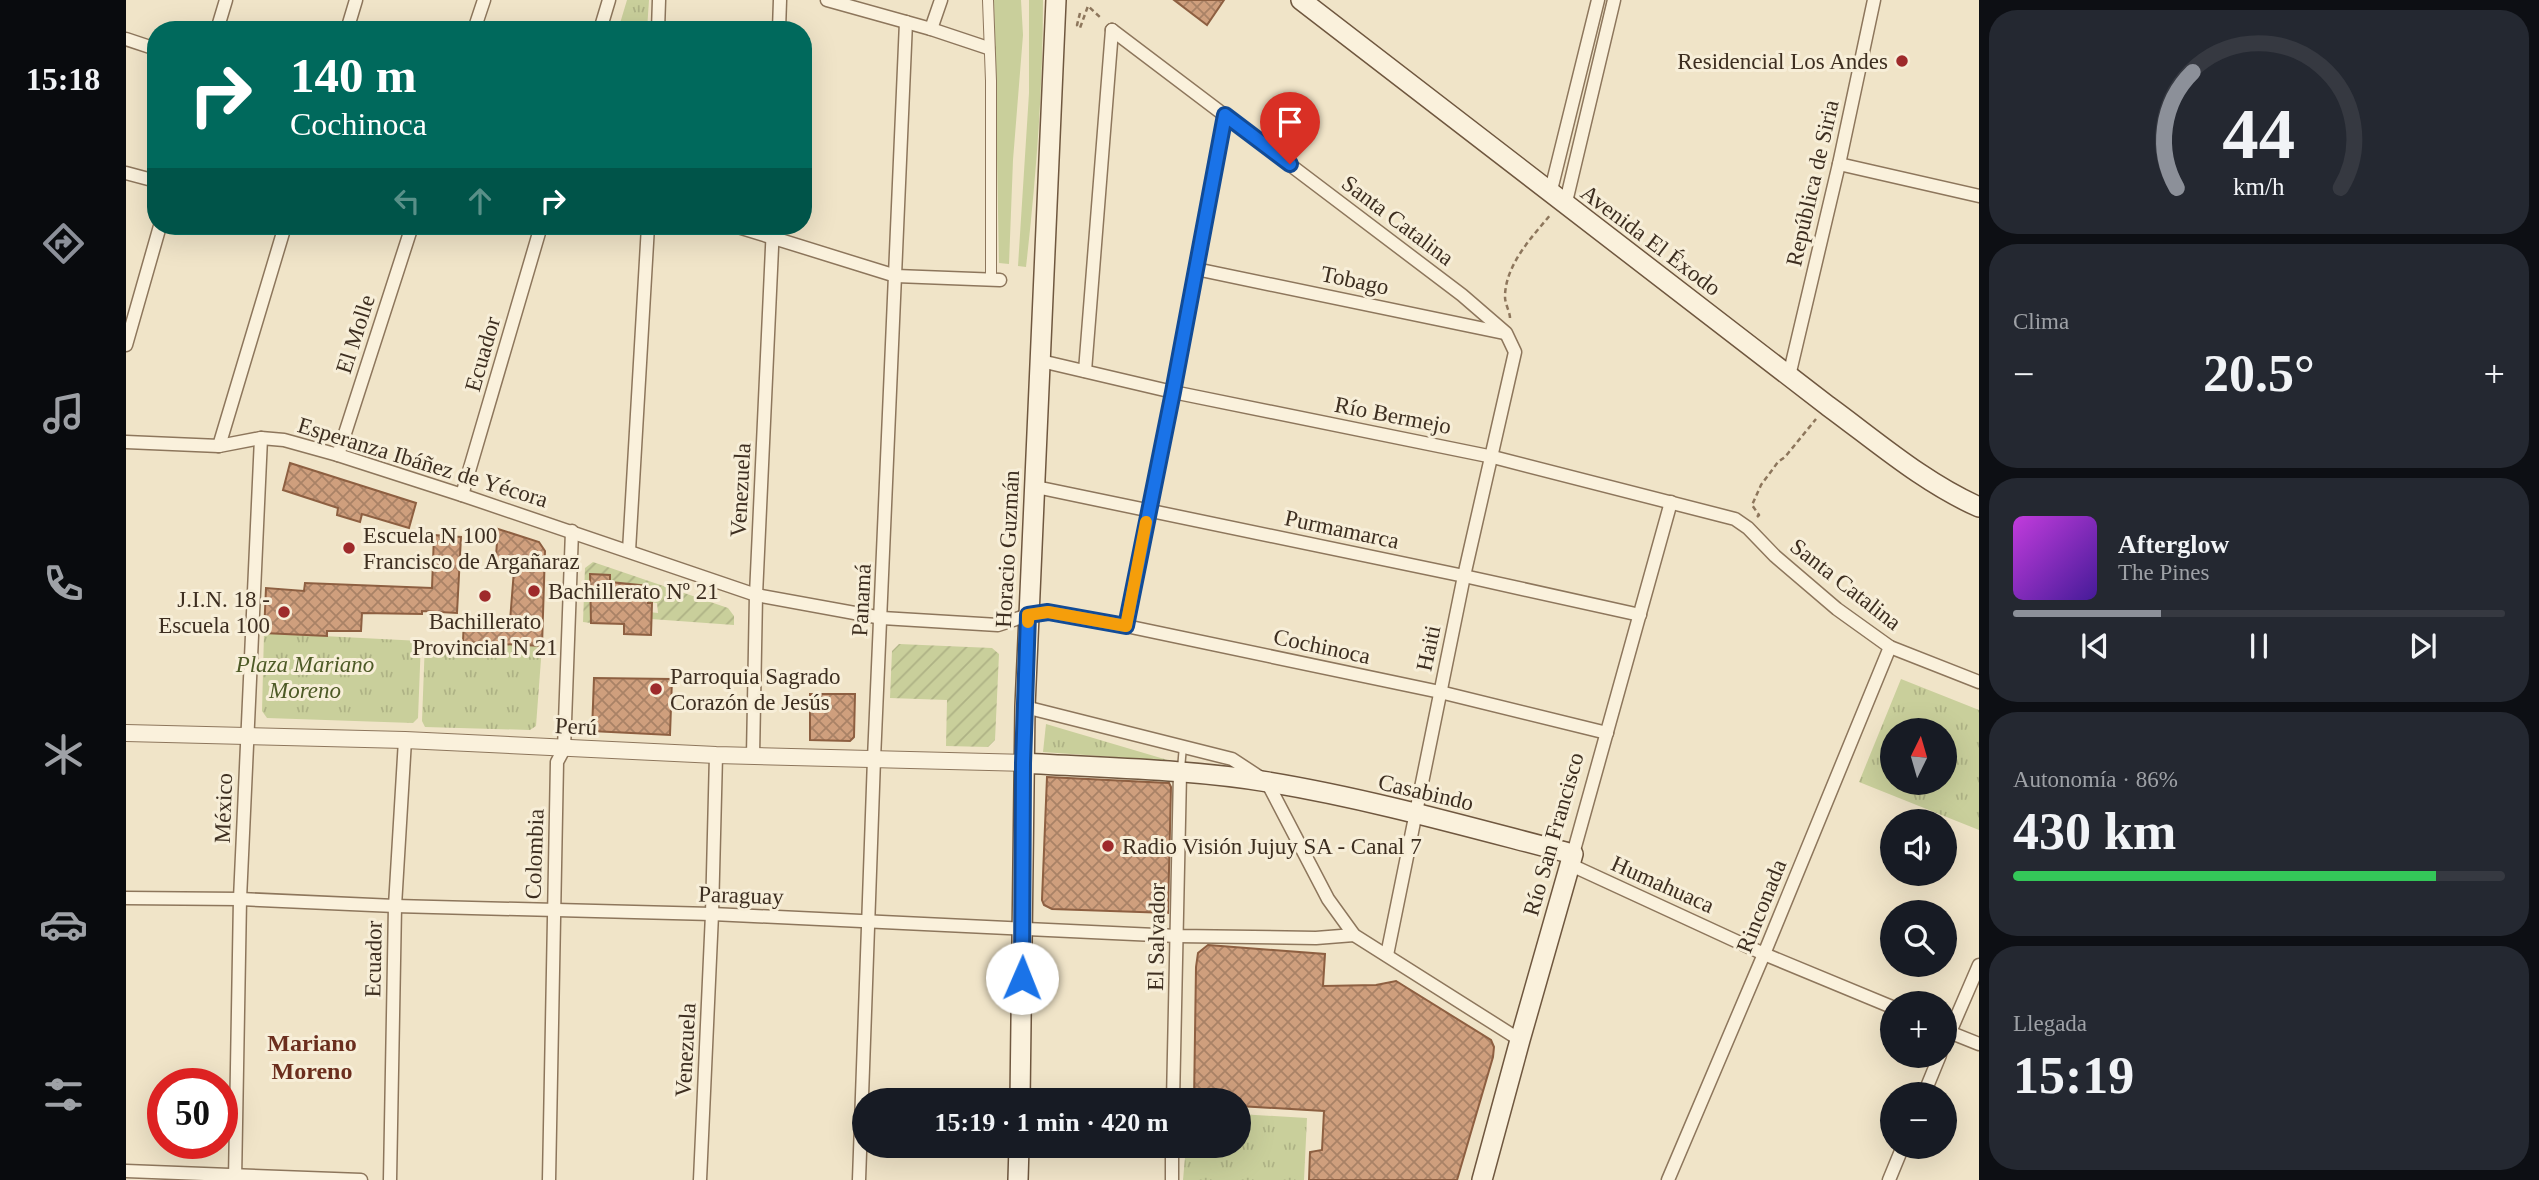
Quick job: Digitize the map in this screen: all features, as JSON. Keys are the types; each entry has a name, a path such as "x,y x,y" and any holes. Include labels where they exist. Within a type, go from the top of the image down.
{"main road":[{"name":"Horacio Guzmán","path":"1020,1088 1023,763 1056,0"},
{"name":"Avenida El Éxodo","path":"1301,0 1828,406 1914,469 1961,499 1979,507"},
{"name":"Casabindo","path":"1023,763 1180,773 1267,782 1416,813 1572,860"},
{"name":"Río San Francisco","path":"1482,1180 1572,860"},
{"path":"1018,1180 1019,1158"}],"street":[{"path":"220,21 226,0"},
{"path":"350,21 356,0"},
{"path":"477,21 484,0"},
{"path":"603,21 609,0"},
{"path":"658,21 659,0"},
{"path":"779,21 780,0"},
{"path":"827,0 988,48"},
{"path":"930,29 941,0"},
{"path":"781,235 896,276 995,280 988,0"},
{"path":"1559,201 1598,0"},
{"path":"1559,201 1614,0"},
{"name":"República de Siria","path":"1789,376 1874,0"},
{"name":"Panamá","path":"859,1180 906,22"},
{"path":"1084,370 1112,30"},
{"name":"Santa Catalina","path":"1112,30 1462,295 1503,331 1514,352"},
{"path":"126,39 147,46"},
{"path":"1126,626 1225,115"},
{"path":"1839,164 1979,196"},
{"path":"126,173 147,179"},
{"path":"126,345 157,235"},
{"path":"219,446 282,235"},
{"name":"El Molle","path":"338,455 409,235"},
{"name":"Ecuador","path":"462,495 538,235"},
{"path":"629,551 647,235"},
{"name":"Venezuela","path":"753,756 757,595 773,235"},
{"name":"Tobago","path":"1196,269 1503,331"},
{"name":"Haiti","path":"1387,954 1464,576 1493,457 1514,352"},
{"name":"Río Bermejo","path":"1041,360 1173,392 1493,457 1735,519"},
{"name":"Esperanza Ibáñez de Yécora","path":"126,442 219,446 261,438 284,440 572,531 757,595 882,618 998,625 1028,615"},
{"name":"México","path":"235,1178 240,899 261,438"},
{"name":"Purmamarca","path":"1036,487 1640,615"},
{"name":"Río San Francisco","path":"1572,860 1671,502"},
{"name":"Santa Catalina","path":"1735,519 1837,609 1890,647 1979,682"},
{"name":"Colombia","path":"549,1180 557,762 564,749 572,531"},
{"name":"Cochinoca","path":"1028,615 1048,612 1126,626 1440,692 1607,733"},
{"name":"Rinconada","path":"1668,1180 1890,647"},
{"name":"Casabindo","path":"1025,707 1232,759 1267,782"},
{"name":"Perú","path":"126,733 405,740 716,755 1023,763"},
{"name":"Ecuador","path":"390,1180 395,906 405,740"},
{"name":"Venezuela","path":"700,1180 716,755"},
{"name":"El Salvador","path":"1173,1088 1180,773"},
{"path":"1267,782 1328,899 1354,935 1520,1040"},
{"name":"Humahuaca","path":"1572,860 1764,954 1880,1002"},
{"name":"Paraguay","path":"126,898 240,899 712,914 1177,936 1316,939 1354,935"},
{"path":"1957,1010 1979,965"},
{"path":"1957,1035 1979,1044"},
{"path":"1171,1180 1172,1158"},
{"path":"1889,1180 1898,1159"},
{"path":"126,1171 235,1178 361,1180"}],"lane":[{"path":"1180,773 1183,746"}],"path":[{"path":"1080,13 1077,25 1080,28 1088,6 1112,30"},
{"path":"1503,331 1511,317 1504,298 1521,250 1559,201"},
{"path":"1748,528 1759,515 1752,505 1761,485 1828,406"}],"green space":[{"path":"627,0 649,0 648,21 621,21"},
{"path":"994,0 1021,0 1023,35 1013,160 1009,264 999,263"},
{"path":"1029,0 1043,0 1043,33 1038,134 1026,267 1018,266 1029,93"},
{"path":"593,562 728,608 734,616 734,625 651,619 649,612 658,613 657,603 610,597 610,575 591,574 591,623 583,622 585,568"},
{"name":"Plaza Mariano Moreno","path":"264,633 421,641 418,718 413,723 267,718 262,711"},
{"path":"425,641 542,646 536,726 530,730 425,727 422,721"},
{"path":"899,644 992,648 999,654 995,740 988,747 946,746 947,700 890,698 892,651"},
{"path":"1901,679 1979,710 1979,830 1957,821 1957,809 1926,809 1892,795 1957,795 1957,718 1885,718"},
{"path":"1046,724 1171,761 1043,752"},
{"path":"1880,730 1880,790 1859,782"},
{"path":"1251,1115 1307,1118 1304,1180 1183,1180 1185,1158 1251,1158"}],"building":[{"path":"1174,0 1224,0 1207,25"},
{"path":"290,463 416,503 409,528 362,514 360,522 337,515 338,508 283,490"},
{"path":"498,529 539,542 545,551 542,646 463,642 464,618 510,621 514,570 495,569"},
{"path":"434,535 461,537 457,613 362,613 361,631 327,631 327,636 264,633 266,588 304,591 305,583 432,588"},
{"path":"590,574 610,575 610,582 649,586 648,603 652,603 651,635 624,634 624,624 591,623"},
{"path":"594,678 672,679 670,735 592,731"},
{"path":"810,694 855,694 854,737 850,741 810,740"},
{"name":"Radio Visión Jujuy SA - Canal 7","path":"1047,777 1169,783 1168,913 1052,909 1044,905 1042,900"},
{"path":"1208,945 1325,954 1323,986 1376,985 1396,981 1491,1040 1494,1047 1493,1057 1457,1180 1309,1180 1310,1152 1322,1150 1324,1111 1251,1107 1251,1088 1194,1088 1198,953"}],"slow traffic":[{"path":"1028,622 1028,615 1048,612 1126,626 1146,522"}],"place":[{"name":"Residencial Los Andes","path":"1902,61"},
{"name":"Escuela N 100 Francisco de Argañaraz","path":"349,548"},
{"name":"Bachillerato Nº 21","path":"534,591"},
{"name":"Bachillerato Provincial N 21","path":"485,596"},
{"name":"J.I.N. 18 - Escuela 100","path":"284,612"},
{"name":"Parroquia Sagrado Corazón de Jesús","path":"656,689"},
{"name":"Radio Visión Jujuy SA - Canal 7","path":"1108,846"}],"district":[{"name":"Mariano Moreno","path":"312,1057"}],"route":[{"path":"1022,978 1023,763 1028,615 1048,612 1126,626 1225,115 1290,164"}]}
